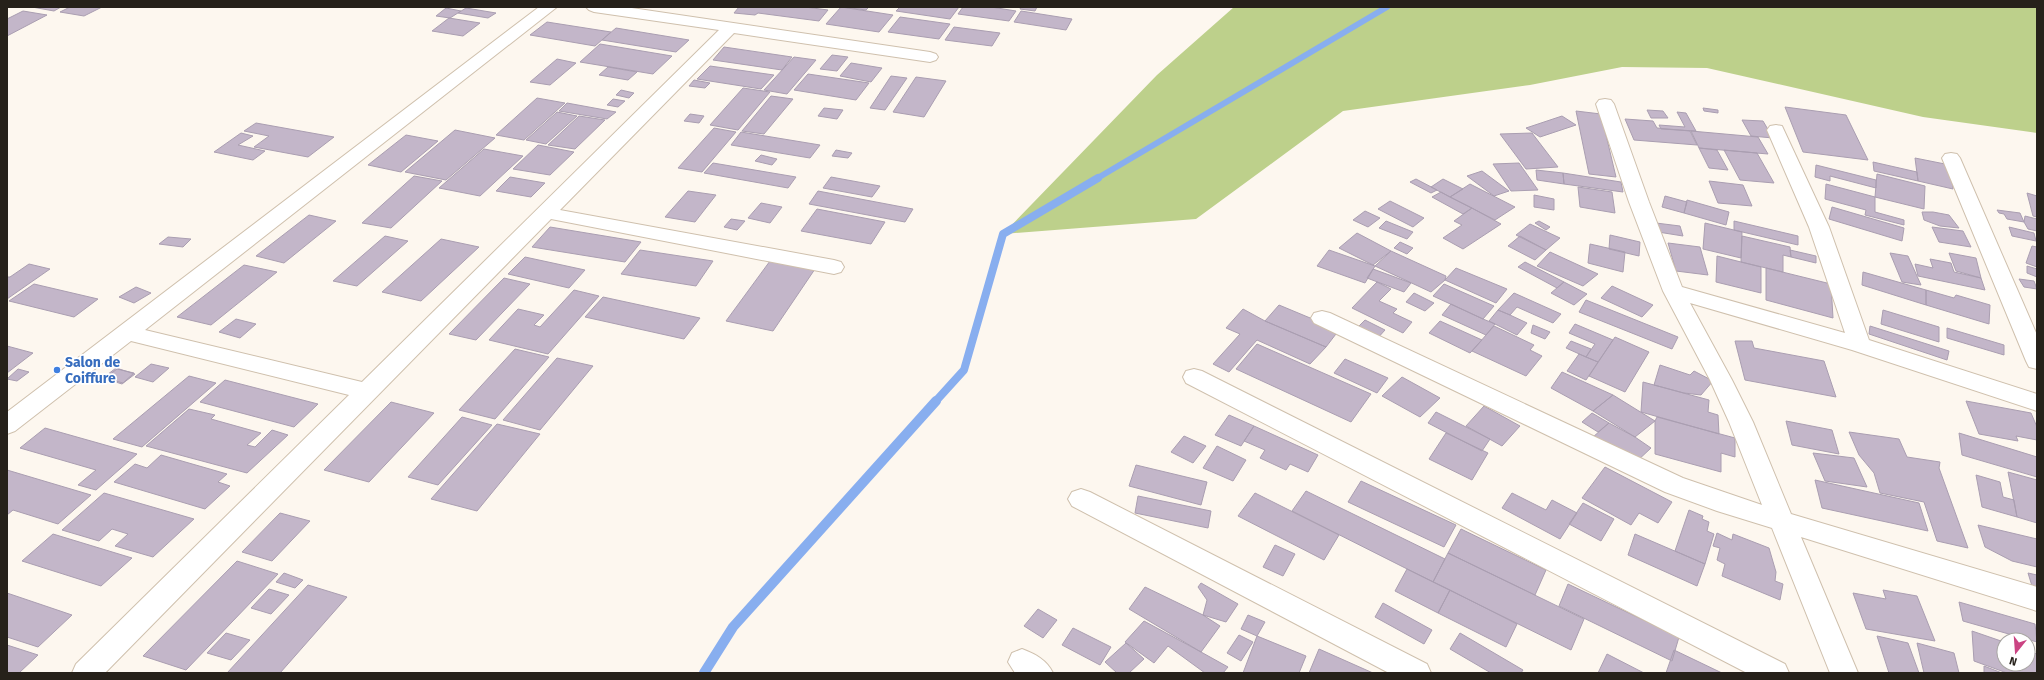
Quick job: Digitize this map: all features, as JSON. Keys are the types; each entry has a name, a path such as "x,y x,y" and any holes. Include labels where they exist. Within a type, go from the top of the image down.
{"street":[{"path":"7,425 549,7"},
{"path":"594,7 930,57"},
{"path":"86,673 366,391 548,213 731,27"},
{"path":"1605,104 1639,202 1673,291 1721,380 1783,521 1844,673"},
{"path":"1776,130 1819,227 1860,344"},
{"path":"1951,158 2037,361"},
{"path":"548,213 834,267"},
{"path":"1673,291 1860,344 2037,403"},
{"path":"1322,318 1674,485 1726,504 2037,599"},
{"path":"128,333 366,391"},
{"path":"1194,377 1775,673"},
{"path":"1081,500 1417,673"}],"green space":[{"path":"1234,7 2037,7 2037,133 1923,117 1707,68 1622,67 1530,85 1343,111 1196,219 1003,234 1157,75"}],"building":[{"path":"32,7 61,7 54,11"},
{"path":"70,7 102,7 84,16 60,12"},
{"path":"739,7 805,7 828,10 819,21 758,13 755,15 734,13"},
{"path":"841,7 893,15 879,32 826,24"},
{"path":"843,7 869,7 866,10"},
{"path":"900,7 959,7 950,19 896,11"},
{"path":"963,7 991,7 1016,11 1009,21 958,14"},
{"path":"1021,7 1037,7 1035,11 1020,9"},
{"path":"446,8 461,11 450,18 436,16"},
{"path":"466,8 496,13 488,18 458,13"},
{"path":"23,11 47,15 7,36 7,19"},
{"path":"1021,11 1072,19 1066,30 1014,22"},
{"path":"900,17 950,24 939,39 888,32"},
{"path":"449,18 480,23 463,36 432,31"},
{"path":"547,22 611,32 595,46 530,35"},
{"path":"954,27 1000,33 992,46 945,40"},
{"path":"616,28 689,40 676,52 602,40"},
{"path":"600,44 672,56 653,74 580,62"},
{"path":"724,47 792,57 782,70 713,60"},
{"path":"832,55 848,57 837,71 820,69"},
{"path":"794,57 816,60 787,94 764,90"},
{"path":"557,59 576,63 550,85 530,82"},
{"path":"851,63 882,68 871,82 840,76"},
{"path":"710,66 774,75 761,89 697,79"},
{"path":"608,67 637,72 628,80 599,75"},
{"path":"808,74 869,83 856,100 794,90"},
{"path":"891,76 907,78 885,110 870,108"},
{"path":"916,77 946,81 924,117 893,112"},
{"path":"694,80 710,83 705,88 689,86"},
{"path":"743,88 770,92 738,130 710,125"},
{"path":"621,90 634,93 629,98 616,95"},
{"path":"771,96 793,99 764,134 742,131"},
{"path":"537,98 565,103 524,140 496,135"},
{"path":"613,99 625,101 618,107 607,105"},
{"path":"567,103 616,112 607,119 559,111"},
{"path":"1785,107 1846,115 1868,160 1803,152"},
{"path":"824,108 843,110 837,119 818,116"},
{"path":"1703,108 1718,110 1718,113 1704,111"},
{"path":"1647,110 1663,111 1668,118 1651,118"},
{"path":"1576,111 1601,114 1616,177 1589,174"},
{"path":"557,112 577,116 546,144 526,140"},
{"path":"1677,112 1686,113 1696,131 1661,129 1659,125 1685,127"},
{"path":"690,114 704,116 699,123 684,121"},
{"path":"579,116 605,120 575,149 548,145"},
{"path":"1562,116 1576,125 1540,137 1526,128"},
{"path":"1625,119 1653,121 1657,128 1690,131 1697,145 1634,140"},
{"path":"1742,120 1763,121 1773,138 1751,136"},
{"path":"256,123 334,137 308,157 254,147 269,136 244,131"},
{"path":"714,128 736,132 702,172 678,168"},
{"path":"455,130 495,138 446,180 405,172"},
{"path":"1691,131 1758,137 1768,154 1699,148"},
{"path":"741,132 820,145 810,158 731,145"},
{"path":"241,133 253,136 238,145 265,151 253,160 214,152"},
{"path":"1532,133 1558,167 1526,169 1500,134"},
{"path":"406,135 438,141 401,172 368,165"},
{"path":"538,145 574,152 550,175 513,169"},
{"path":"1699,148 1717,150 1728,170 1709,168"},
{"path":"484,149 523,156 480,196 439,188"},
{"path":"836,150 852,153 848,158 832,156"},
{"path":"1724,150 1757,153 1774,183 1740,180"},
{"path":"761,155 777,159 772,165 755,161"},
{"path":"1915,158 1950,165 1953,189 1918,181"},
{"path":"1873,162 1917,172 1918,181 1874,171"},
{"path":"713,163 796,177 788,188 704,173"},
{"path":"1519,163 1538,190 1511,191 1493,164"},
{"path":"1816,165 1876,180 1876,188 1830,176 1830,181 1815,177"},
{"path":"1536,170 1563,173 1564,184 1537,180"},
{"path":"1482,171 1509,191 1494,196 1467,176"},
{"path":"1563,173 1621,182 1623,192 1564,184"},
{"path":"1877,174 1925,186 1924,209 1875,197"},
{"path":"414,176 442,181 391,228 362,223"},
{"path":"510,177 545,183 531,197 496,191"},
{"path":"831,177 880,186 872,197 823,188"},
{"path":"1416,179 1437,190 1431,193 1410,182"},
{"path":"1443,179 1463,189 1450,197 1431,187"},
{"path":"1709,181 1743,185 1752,206 1718,203"},
{"path":"1470,184 1515,207 1495,220 1450,197"},
{"path":"1826,184 1875,197 1875,212 1904,220 1904,225 1865,215 1866,210 1825,199"},
{"path":"1578,187 1612,192 1615,213 1580,207"},
{"path":"688,191 716,195 695,222 665,217"},
{"path":"818,191 913,209 905,222 809,204"},
{"path":"1441,192 1472,208 1463,214 1432,197"},
{"path":"2027,193 2037,196 2037,217 2033,216"},
{"path":"1534,195 1554,199 1554,210 1534,207"},
{"path":"1665,196 1687,202 1684,213 1662,207"},
{"path":"1687,200 1729,212 1726,225 1684,213"},
{"path":"1390,201 1424,218 1413,227 1378,209"},
{"path":"761,203 782,207 770,223 748,218"},
{"path":"1832,207 1904,228 1902,241 1829,219"},
{"path":"1472,208 1501,224 1463,249 1443,238 1462,225 1454,221"},
{"path":"817,209 885,222 871,244 801,231"},
{"path":"1997,210 2020,213 2024,222 2007,219 2004,214 1999,213"},
{"path":"1365,211 1380,218 1368,227 1353,220"},
{"path":"1922,212 1933,212 1949,215 1959,228 1940,226 1924,220"},
{"path":"309,215 336,221 284,263 256,256"},
{"path":"2025,216 2037,219 2037,231 2028,229 2024,222"},
{"path":"731,219 745,221 737,230 724,227"},
{"path":"1386,221 1413,232 1407,239 1379,228"},
{"path":"1539,221 1550,227 1546,230 1535,223"},
{"path":"1734,221 1798,236 1798,245 1734,230"},
{"path":"1656,223 1680,226 1683,236 1658,232"},
{"path":"1705,223 1742,232 1741,258 1703,249"},
{"path":"1530,224 1560,238 1546,250 1516,235"},
{"path":"550,227 641,242 625,262 532,247"},
{"path":"1932,227 1963,231 1971,247 1939,242"},
{"path":"2009,227 2034,233 2036,241 2012,236"},
{"path":"1357,233 1391,251 1373,265 1339,248"},
{"path":"1610,235 1640,242 1639,256 1609,249"},
{"path":"385,236 408,241 357,286 333,281"},
{"path":"1520,236 1546,250 1535,260 1508,246"},
{"path":"1742,236 1790,247 1791,257 1783,255 1783,272 1741,262"},
{"path":"168,237 191,239 183,247 159,244"},
{"path":"441,239 479,247 421,301 382,292"},
{"path":"1400,242 1413,248 1407,254 1394,248"},
{"path":"1668,243 1700,247 1708,275 1676,271"},
{"path":"1590,244 1625,252 1623,272 1588,263"},
{"path":"2032,246 2037,247 2037,267 2026,263"},
{"path":"640,250 713,261 696,286 621,274"},
{"path":"1329,250 1375,266 1365,283 1317,266"},
{"path":"1790,250 1816,256 1816,263 1791,257"},
{"path":"1391,251 1446,276 1445,280 1431,292 1375,266"},
{"path":"1550,252 1598,274 1583,286 1537,266"},
{"path":"1890,253 1908,256 1921,285 1902,282"},
{"path":"1949,253 1976,258 1981,278 1956,271"},
{"path":"1717,256 1761,267 1761,293 1716,282"},
{"path":"525,257 585,270 569,288 508,274"},
{"path":"1930,259 1951,263 1954,272 1981,278 1985,290 1918,276 1915,264 1933,268"},
{"path":"770,261 815,269 773,331 726,321"},
{"path":"1525,262 1564,282 1557,288 1518,267"},
{"path":"29,264 50,269 7,299 7,277 10,277"},
{"path":"244,265 277,272 211,325 177,317"},
{"path":"2027,266 2037,269 2037,277 2027,273"},
{"path":"1456,268 1507,289 1496,303 1445,280"},
{"path":"1766,268 1831,284 1833,318 1766,300"},
{"path":"1373,269 1411,283 1404,292 1367,278"},
{"path":"1863,272 1926,290 1926,305 1862,285"},
{"path":"504,278 530,284 476,340 449,334"},
{"path":"2019,279 2034,281 2037,289 2024,287"},
{"path":"1377,282 1391,289 1379,301 1397,309 1393,313 1412,322 1403,333 1352,308"},
{"path":"1564,282 1587,294 1574,305 1551,293"},
{"path":"34,284 98,299 74,317 9,301"},
{"path":"1444,284 1494,306 1483,319 1433,296"},
{"path":"1612,286 1653,305 1642,317 1601,298"},
{"path":"136,287 151,293 134,303 119,297"},
{"path":"574,290 599,296 548,354 489,340 518,309 544,315 534,325 540,327"},
{"path":"1926,290 1954,298 1956,295 1990,305 1989,324 1926,305"},
{"path":"1414,293 1434,303 1425,311 1406,302"},
{"path":"1514,293 1561,314 1553,323 1517,307 1510,315 1498,310"},
{"path":"603,297 700,318 684,339 585,317"},
{"path":"1586,300 1678,337 1672,349 1579,312"},
{"path":"1451,304 1495,324 1486,335 1442,315"},
{"path":"1279,305 1339,330 1326,347 1265,321"},
{"path":"1243,309 1265,321 1326,347 1310,364 1257,340 1229,372 1213,364 1240,334 1226,328"},
{"path":"1498,310 1527,323 1517,335 1489,321"},
{"path":"1883,310 1939,327 1939,342 1881,324"},
{"path":"236,319 256,324 240,338 219,332"},
{"path":"1365,320 1385,330 1376,340 1356,329"},
{"path":"1440,321 1482,340 1470,353 1429,333"},
{"path":"1575,324 1613,340 1598,362 1586,357 1595,344 1569,333"},
{"path":"1533,325 1550,332 1545,339 1531,333"},
{"path":"1494,326 1534,345 1530,350 1542,356 1526,376 1472,351"},
{"path":"1870,326 1949,351 1947,360 1869,334"},
{"path":"1947,328 2004,345 2004,355 1947,338"},
{"path":"1615,337 1649,352 1625,392 1589,376"},
{"path":"1571,341 1591,349 1586,357 1566,348"},
{"path":"1735,341 1752,341 1754,348 1824,361 1836,397 1745,380"},
{"path":"1257,344 1371,394 1351,422 1236,369"},
{"path":"7,346 33,353 7,373"},
{"path":"515,349 549,357 495,419 459,410"},
{"path":"1579,354 1598,362 1586,380 1567,371"},
{"path":"557,358 593,366 540,430 503,420"},
{"path":"1345,359 1388,378 1377,393 1334,373"},
{"path":"151,364 169,368 153,382 135,377"},
{"path":"1660,365 1690,375 1694,371 1713,381 1701,395 1684,393 1654,385"},
{"path":"116,368 135,374 122,384 103,378"},
{"path":"18,369 29,372 17,381 7,379"},
{"path":"117,369 134,373 123,383 105,378"},
{"path":"1562,372 1613,395 1593,411 1551,388"},
{"path":"189,376 216,383 142,447 113,439"},
{"path":"1402,377 1440,398 1420,417 1382,396"},
{"path":"225,380 318,404 294,427 200,402"},
{"path":"1643,382 1709,400 1708,412 1718,415 1719,434 1641,412"},
{"path":"1613,395 1655,421 1635,437 1593,411"},
{"path":"1966,401 2031,413 2037,427 2037,440 2016,436 2018,441 1979,434"},
{"path":"391,402 434,413 369,482 324,470"},
{"path":"1484,406 1520,426 1502,446 1466,426"},
{"path":"189,409 215,415 211,419 261,433 247,445 255,447 272,430 288,435 247,473 146,446"},
{"path":"1436,412 1490,439 1482,451 1428,423"},
{"path":"1592,413 1609,423 1598,432 1582,422"},
{"path":"1229,415 1254,426 1241,446 1215,435"},
{"path":"462,417 492,425 438,485 408,477"},
{"path":"1657,417 1735,438 1735,457 1721,453 1721,472 1655,454 1655,421"},
{"path":"1786,421 1832,430 1839,454 1792,445"},
{"path":"1609,423 1635,437 1651,448 1635,463 1593,437"},
{"path":"497,424 540,434 477,511 431,499"},
{"path":"1254,426 1318,455 1308,472 1290,464 1286,470 1260,458 1265,450 1244,441"},
{"path":"45,428 137,454 96,490 78,485 96,470 20,448"},
{"path":"1849,432 1899,439 1907,457 1940,462 1939,468 1968,548 1937,541 1924,502 1880,493 1874,473 1859,455"},
{"path":"1446,433 1488,453 1472,480 1429,459"},
{"path":"1959,433 2037,457 2037,477 1962,455"},
{"path":"1184,436 1206,446 1193,463 1171,452"},
{"path":"1217,446 1246,460 1233,481 1203,468"},
{"path":"1813,453 1854,458 1867,487 1825,481"},
{"path":"161,455 227,474 218,482 230,486 205,509 114,482 135,464 147,468"},
{"path":"1136,465 1207,482 1201,505 1129,486"},
{"path":"1605,467 1672,502 1658,523 1639,513 1631,525 1582,498"},
{"path":"7,470 91,495 58,524 13,510 7,515"},
{"path":"2008,472 2037,480 2037,523 2017,517"},
{"path":"1976,475 2000,482 2003,497 2014,500 2017,517 1982,507"},
{"path":"1815,480 1919,503 1928,531 1822,508"},
{"path":"1361,481 1456,525 1444,547 1348,502"},
{"path":"1306,491 1445,559 1433,582 1292,511"},
{"path":"104,493 194,519 153,557 115,546 128,534 112,529 99,541 62,530"},
{"path":"1255,493 1339,535 1324,560 1238,516"},
{"path":"1512,493 1546,510 1552,500 1577,513 1560,539 1502,508"},
{"path":"1138,496 1211,511 1208,528 1135,513"},
{"path":"1583,503 1614,519 1601,541 1569,524"},
{"path":"1689,510 1703,516 1702,519 1709,522 1707,531 1714,534 1705,564 1675,551"},
{"path":"280,513 310,521 272,561 242,552"},
{"path":"1978,525 2037,539 2037,567 2012,561 1985,547"},
{"path":"1461,529 1546,570 1535,595 1448,553"},
{"path":"1717,533 1732,540 1733,534 1769,548 1776,572 1775,581 1783,584 1780,600 1722,576 1725,564 1717,560 1720,548 1713,546"},
{"path":"53,534 132,558 101,586 22,561"},
{"path":"1635,534 1705,564 1697,586 1628,555"},
{"path":"1275,545 1295,554 1283,576 1263,567"},
{"path":"1448,553 1584,619 1571,650 1433,582"},
{"path":"237,561 278,574 186,670 143,656"},
{"path":"1407,569 1450,590 1438,613 1395,591"},
{"path":"284,573 303,580 295,588 276,582"},
{"path":"2028,573 2037,575 2037,587 2032,586"},
{"path":"1201,583 1238,604 1226,622 1203,615 1207,600 1198,587"},
{"path":"1568,584 1679,637 1672,661 1559,606"},
{"path":"308,585 347,597 280,673 227,673"},
{"path":"1145,587 1203,615 1220,626 1201,652 1129,609"},
{"path":"269,589 289,595 271,614 251,608"},
{"path":"1450,590 1517,624 1506,647 1438,613"},
{"path":"1883,590 1917,596 1935,641 1866,629 1853,593 1886,599"},
{"path":"7,593 72,615 38,647 7,637"},
{"path":"1959,602 2035,624 2036,632 2002,632 1963,621"},
{"path":"1383,603 1432,630 1424,644 1375,617"},
{"path":"1038,609 1057,620 1043,638 1024,626"},
{"path":"1248,615 1265,622 1257,636 1241,629"},
{"path":"1144,621 1228,667 1223,673 1205,673 1168,646 1154,663 1125,642"},
{"path":"1073,628 1111,647 1100,665 1062,645"},
{"path":"1972,631 1996,639 1996,669 1974,661"},
{"path":"226,633 250,640 231,660 207,653"},
{"path":"1460,633 1523,670 1521,673 1491,673 1450,649"},
{"path":"1239,635 1253,642 1241,661 1227,653"},
{"path":"1257,636 1306,656 1299,673 1243,673"},
{"path":"1877,636 1908,643 1919,673 1889,673"},
{"path":"1126,643 1144,659 1129,673 1117,673 1105,662"},
{"path":"1917,643 1954,653 1959,673 1924,673"},
{"path":"7,645 38,655 19,673 7,673"},
{"path":"1319,649 1373,673 1309,673"},
{"path":"1674,650 1722,673 1666,673"},
{"path":"1607,654 1644,673 1598,673"},
{"path":"2037,654 2037,673 2004,672 2036,672"},
{"path":"1984,666 1996,672 2002,673 1984,673"}],"waterway":[{"path":"1096,179 1387,7"},
{"path":"935,402 964,370 1003,234 1098,178"},
{"path":"704,673 733,627 936,401"}],"place":[{"name":"Salon de Coiffure","path":"57,370"}]}
